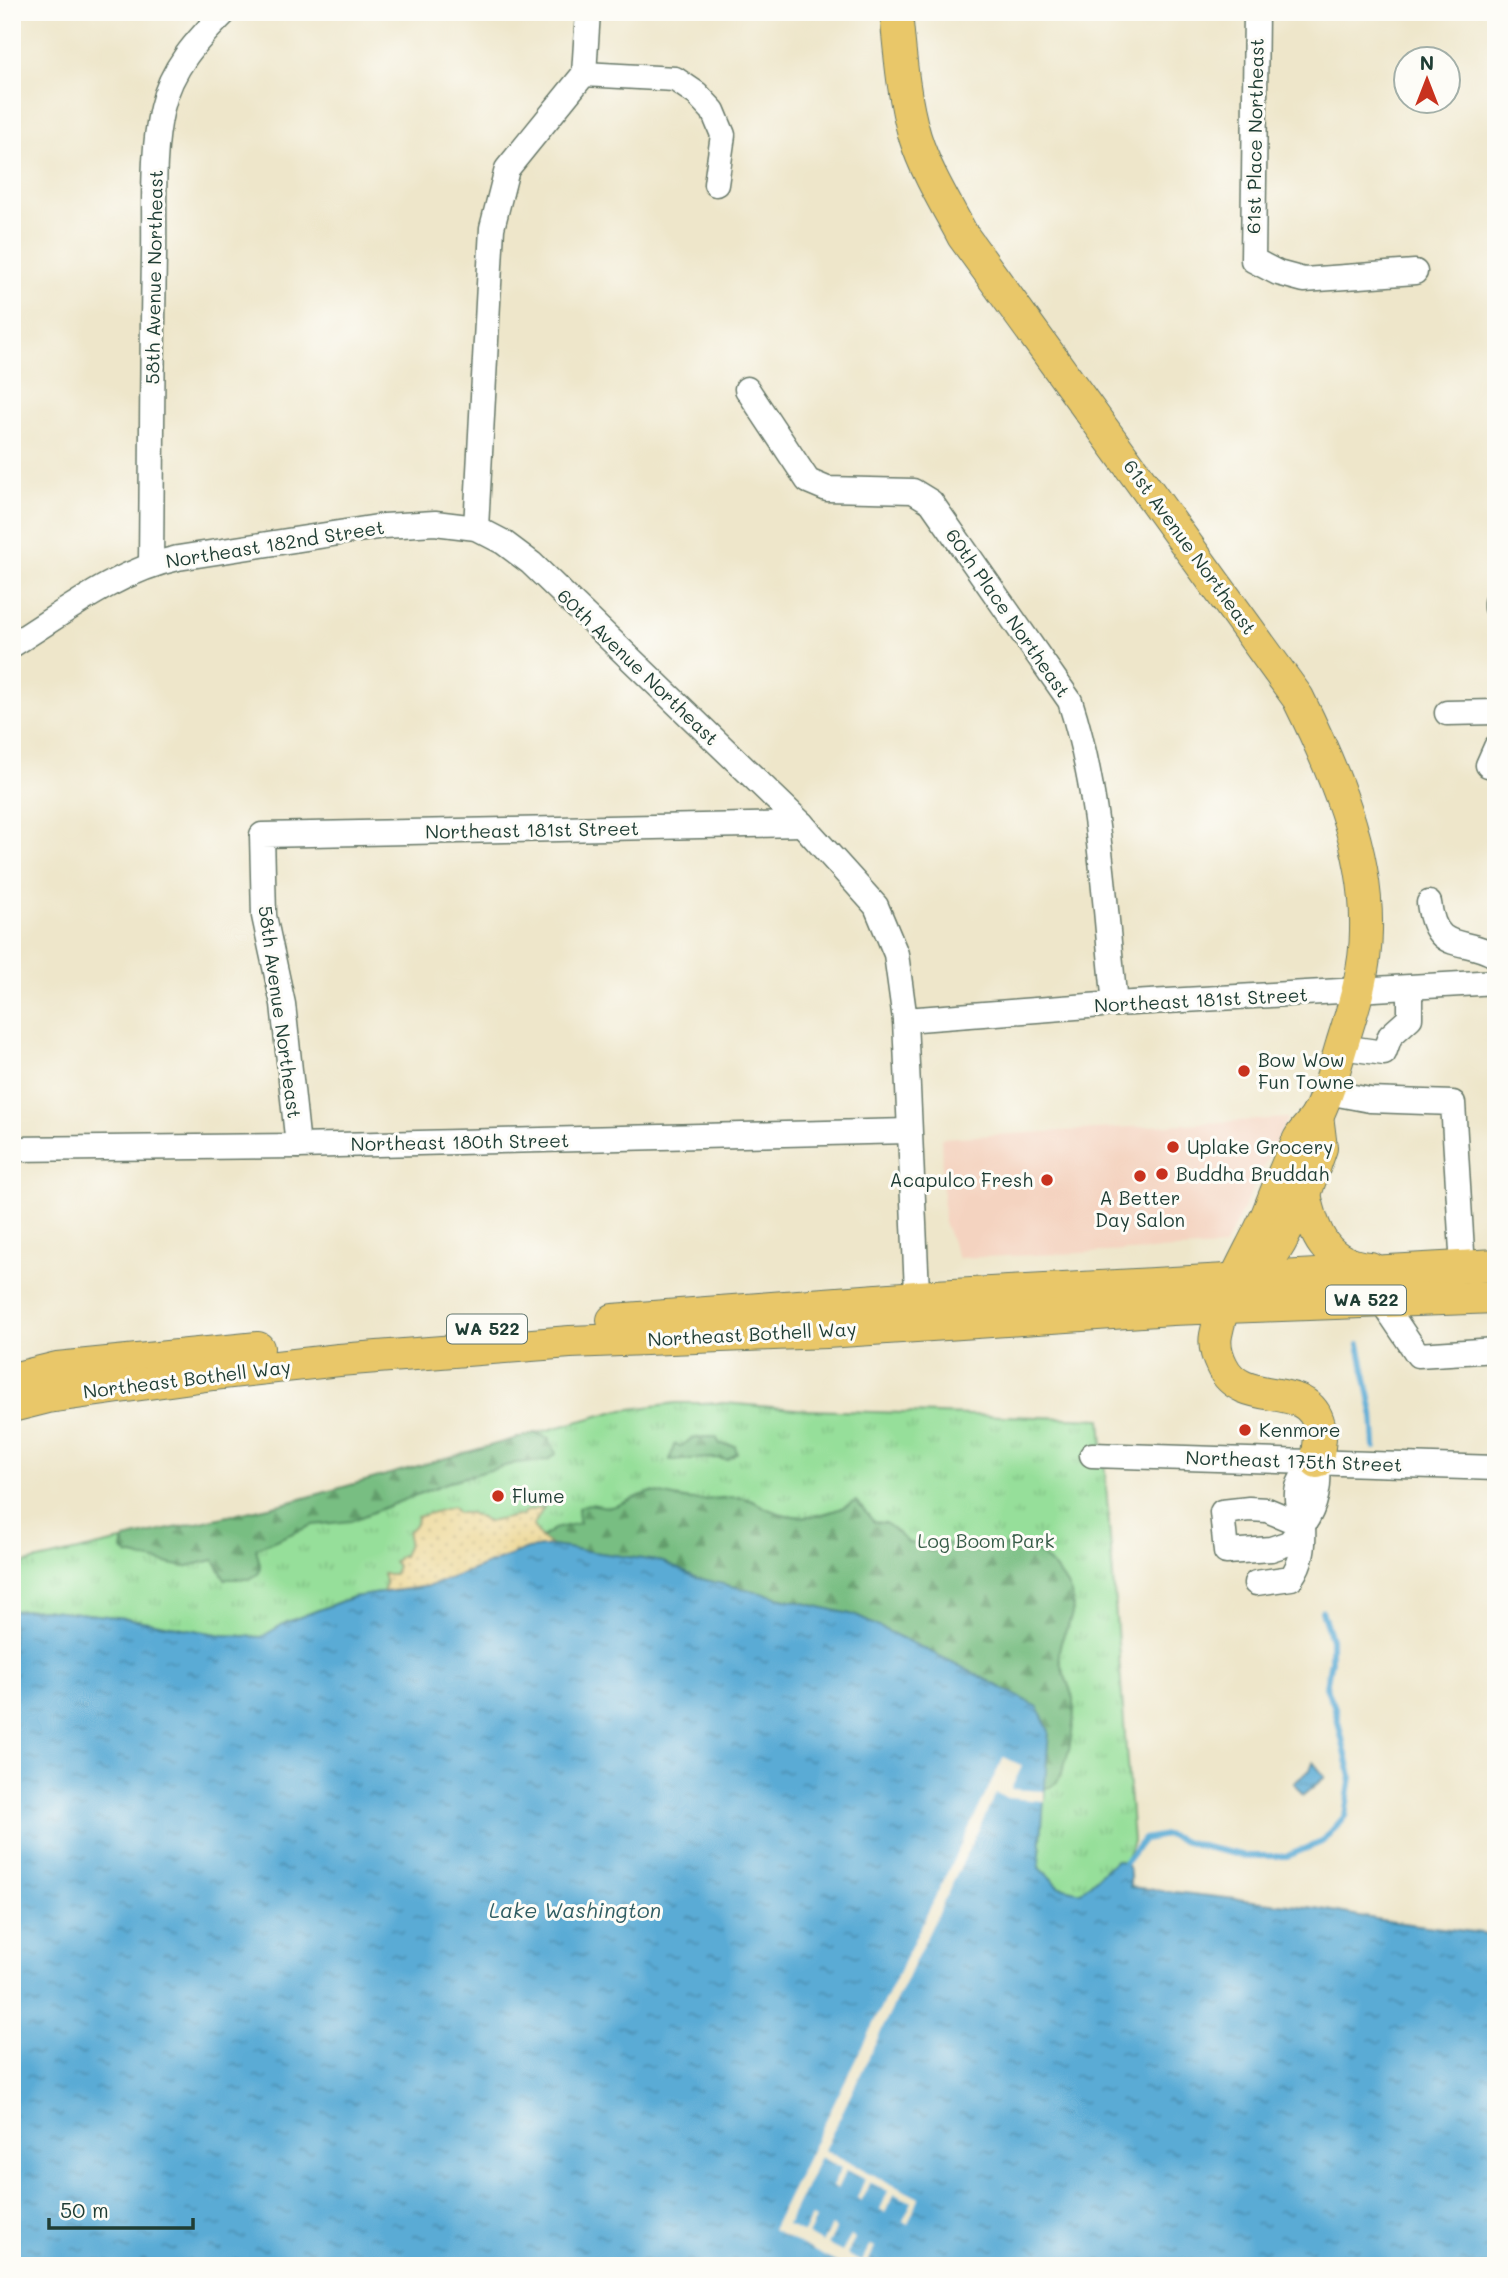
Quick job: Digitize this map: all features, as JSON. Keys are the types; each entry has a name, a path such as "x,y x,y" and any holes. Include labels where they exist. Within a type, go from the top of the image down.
{"main road":[{"name":"61st Avenue Northeast","path":"896,12 907,100 915,137 931,177 963,236 1298,698 1319,740 1361,861 1366,930 1359,991 1322,1104 1300,1137 1216,1345 1224,1370 1231,1380 1242,1388 1295,1398 1311,1409 1319,1425 1317,1462"},
{"name":"61st Avenue Northeast","path":"1239,1293 1305,1194 1321,1148 1322,1104"},
{"path":"1305,1194 1314,1227 1333,1255 1350,1267 1399,1271"},
{"name":"Northeast Bothell Way","path":"12,1379 57,1368 339,1340 1239,1293 1399,1271 1496,1265"},
{"name":"Northeast Bothell Way","path":"1239,1293 1381,1300 1496,1297"},
{"name":"Northeast Bothell Way","path":"12,1406 48,1397 126,1385 339,1360 570,1342 826,1332 918,1311"}],"street":[{"name":"58th Avenue Northeast","path":"151,564 157,145 162,107 173,77 199,37 225,12"},
{"path":"476,528 492,228 507,169 584,74 588,12"},
{"name":"61st Place Northeast","path":"1256,12 1254,260 1278,273 1304,280 1415,272"},
{"path":"584,74 675,79 697,94 713,111 723,135 716,184"},
{"name":"60th Place Northeast","path":"747,389 808,481 827,489 913,491 931,502 1070,701 1091,780 1115,1004"},
{"name":"Northeast 182nd Street","path":"12,645 128,573 151,564 384,526 435,523 476,528"},
{"name":"60th Avenue Northeast","path":"476,528 503,542 531,563 802,824 876,906 896,954 905,1020 918,1311"},
{"path":"1447,713 1496,712"},
{"name":"Northeast 181st Street","path":"262,835 802,824"},
{"name":"58th Avenue Northeast","path":"262,835 264,916 283,1004 298,1146"},
{"path":"1429,903 1431,921 1446,939 1496,956"},
{"name":"Northeast 181st Street","path":"905,1020 1115,1004 1496,982"},
{"path":"1341,1047 1384,1053 1390,1036 1410,1018 1410,988"},
{"path":"1322,1104 1370,1100 1453,1103 1463,1268"},
{"name":"Northeast 180th Street","path":"12,1149 298,1146 908,1131"},
{"path":"1381,1300 1418,1355 1496,1350"},
{"name":"Northeast 175th Street","path":"1092,1455 1496,1468"},
{"path":"1256,1583 1291,1578 1301,1564 1303,1525 1296,1503 1298,1488 1303,1474 1317,1462"}],"shaded area":[{"path":"1288,1118 1224,1247 958,1258 944,1222 941,1138"}],"green space":[{"name":"Log Boom Park","path":"676,1403 1101,1419 1133,1841 1125,1863 1116,1860 1081,1892 1060,1887 1039,1867 1044,1791 430,1586 352,1597 287,1622 262,1637 223,1635 125,1618 42,1609 12,1611 12,1566 287,1503 616,1411"},
{"path":"535,1433 549,1438 556,1454 548,1460 516,1463 454,1480 351,1521 313,1525 256,1548 259,1573 250,1579 225,1579 214,1560 184,1567 128,1555 122,1549 124,1539 287,1503"},
{"path":"716,1437 720,1444 735,1446 737,1453 727,1460 670,1460 674,1445 681,1446 691,1439"},
{"path":"652,1492 694,1500 743,1498 773,1511 794,1516 826,1513 856,1501 874,1522 886,1523 909,1543 1033,1547 1062,1577 1070,1591 1073,1606 1059,1654 1072,1694 1074,1719 1070,1746 1057,1781 1046,1788 1025,1788 954,1663 854,1615 697,1578 663,1562 552,1546 541,1538 554,1529 579,1523 578,1508 591,1504 614,1506"}],"sand":[{"path":"452,1507 458,1513 470,1513 488,1522 523,1515 524,1512 544,1507 533,1526 541,1538 552,1546 528,1549 430,1586 383,1592 386,1584 383,1574 394,1574 397,1566 394,1562 403,1556 408,1543 408,1532 416,1524 417,1517"}],"water":[{"name":"Lake Washington","path":"552,1546 663,1562 697,1578 854,1615 1038,1707 1049,1731 1039,1867 1060,1887 1081,1892 1116,1860 1125,1864 1129,1870 1130,1887 1316,1908 1387,1921 1496,1935 1496,2266 12,2266 12,1611 42,1609 125,1618 223,1635 261,1637 287,1622 353,1597 430,1586 528,1549"},
{"path":"1313,1762 1325,1777 1303,1795 1294,1783 1310,1770"}],"pier":[{"path":"1004,1757 1022,1766 1011,1789 1044,1791 1044,1801 1007,1798 996,1793 824,2150 919,2198 908,2224 903,2221 912,2202 894,2194 885,2213 880,2210 888,2191 870,2182 861,2201 857,2198 865,2179 846,2170 837,2189 832,2187 841,2168 820,2157 787,2225 803,2233 811,2217 816,2219 808,2235 822,2243 831,2226 836,2229 828,2245 842,2252 851,2236 855,2238 847,2255 862,2262 870,2245 875,2247 867,2264 869,2266 844,2266 772,2230"}],"waterway":[{"path":"1359,1344 1373,1413 1375,1447"},
{"path":"1125,1863 1144,1839 1166,1835 1245,1856 1287,1856 1322,1842 1345,1816 1351,1776 1334,1705 1326,1687 1331,1660 1331,1639 1322,1611"}],"place":[{"name":"Bow Wow Fun Towne","path":"1244,1071"},
{"name":"Uplake Grocery","path":"1173,1147"},
{"name":"Buddha Bruddah","path":"1162,1174"},
{"name":"A Better Day Salon","path":"1140,1176"},
{"name":"Acapulco Fresh","path":"1047,1180"},
{"name":"Kenmore","path":"1245,1430"},
{"name":"Flume","path":"498,1496"}]}
